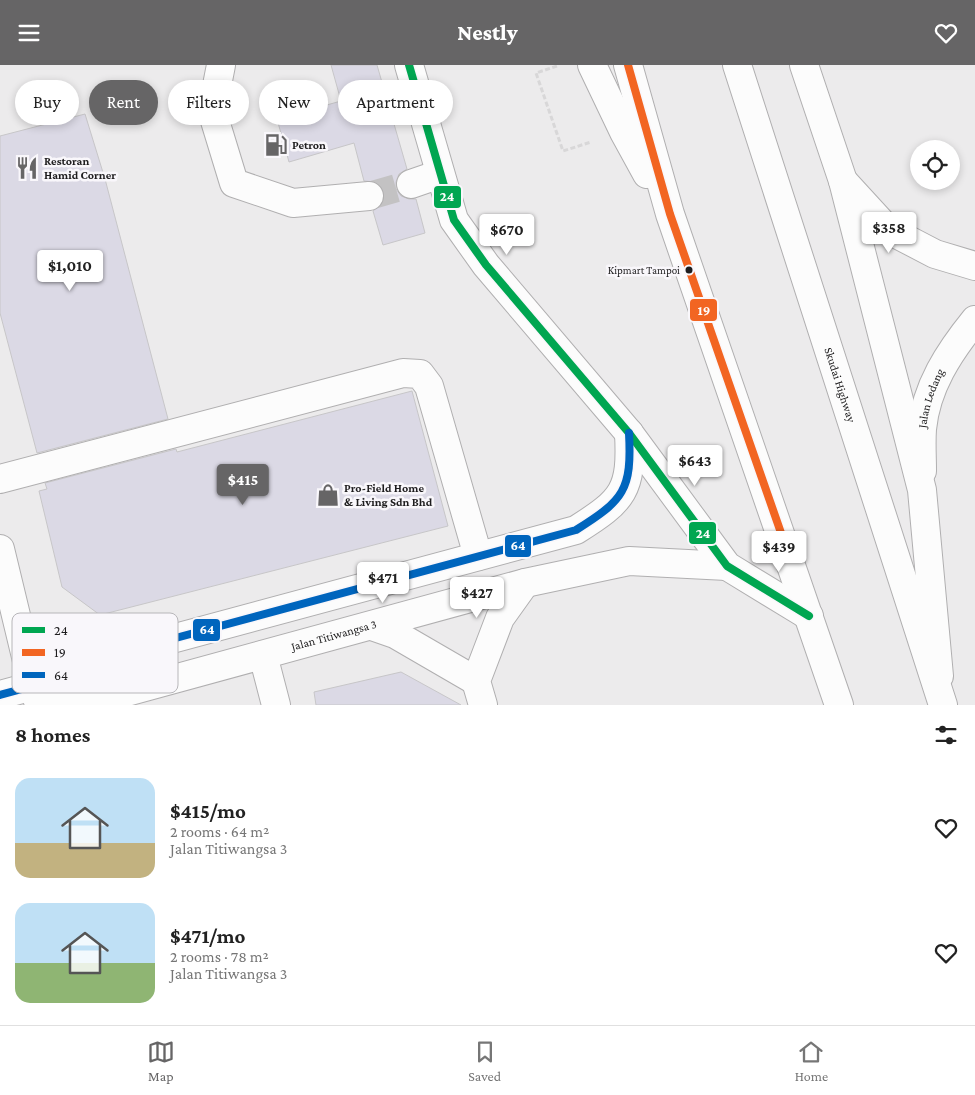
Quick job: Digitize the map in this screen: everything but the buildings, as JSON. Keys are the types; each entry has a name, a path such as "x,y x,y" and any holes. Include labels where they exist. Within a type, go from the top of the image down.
{"main road":[{"path":"222,65 212,111 234,183 293,203 369,196"},
{"path":"409,65 454,220 464,235 486,265 629,433 727,566 809,616"},
{"path":"592,65 624,132 670,214"},
{"path":"628,65 670,214 839,705"},
{"name":"Skudai Highway","path":"738,65 942,701"},
{"path":"804,65 843,181 922,491 932,576 942,701"},
{"path":"411,183 440,174"},
{"path":"843,181 887,229 935,254 975,265"},
{"name":"Jalan Ledang","path":"922,491 922,428 932,385 954,346 975,319"},
{"path":"0,479 403,373 420,374 429,386 478,556"},
{"name":"Jalan Titiwangsa 3","path":"178,637 576,530 602,513 625,490 631,461 629,433"},
{"path":"0,549 16,613"},
{"name":"Jalan Titiwangsa 3","path":"178,678 525,583 629,561 727,566"},
{"path":"372,626 396,635 479,693 500,618 525,583"},
{"path":"263,655 276,705"},
{"name":"Jalan Titiwangsa 3","path":"0,695 36,696 90,702 123,693"}],"path":[{"path":"560,65 536,73 563,151"}],"tunnel":[{"path":"369,196 411,184"}],"transit line":[{"name":"24","path":"409,65 454,220 486,265 629,433 727,566 809,616"},
{"name":"19","path":"628,65 670,214 788,553"},
{"name":"64","path":"178,637 576,530 605,510 622,492 629,468 629,433"},
{"name":"64","path":"0,695 12,692"}],"place":[{"name":"Petron","path":"276,145"},
{"name":"Restoran Hamid Corner","path":"27,168"},
{"name":"Kipmart Tampoi","path":"689,270"},
{"name":"Pro-Field Home & Living Sdn Bhd","path":"328,495"}]}
